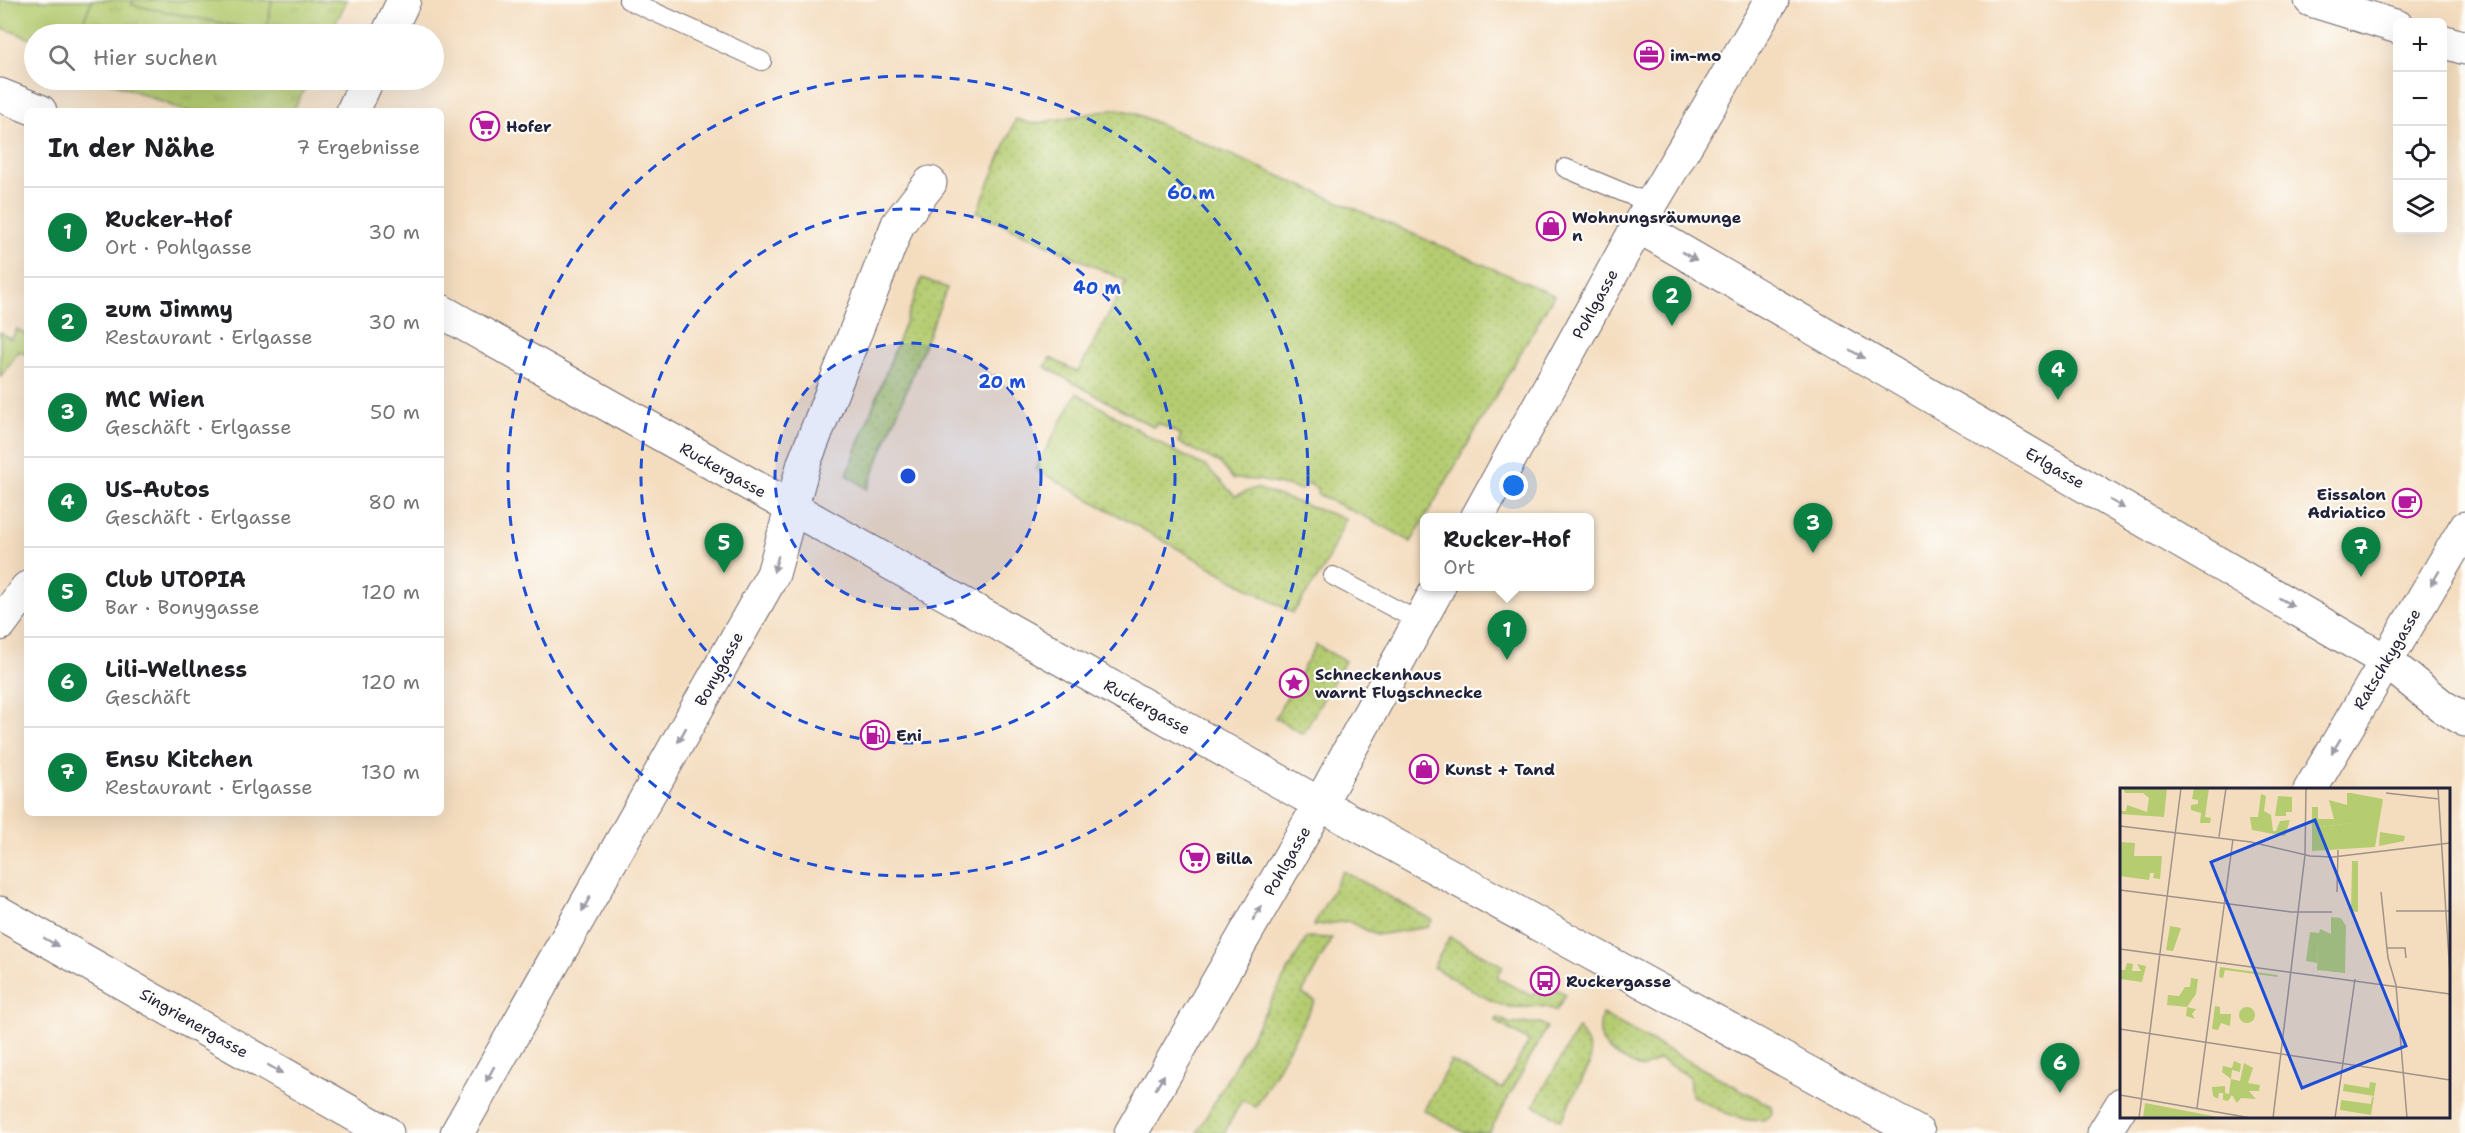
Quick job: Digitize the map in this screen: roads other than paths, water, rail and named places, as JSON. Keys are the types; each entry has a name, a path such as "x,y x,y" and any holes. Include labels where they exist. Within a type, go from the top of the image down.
{"street":[{"path":"393,24 404,0"},
{"name":"Pohlgasse","path":"1481,513 1645,215 1772,0"},
{"path":"2311,0 2393,26"},
{"path":"2447,43 2465,48"},
{"path":"354,108 362,90"},
{"path":"0,95 32,108"},
{"name":"Bonygasse","path":"457,1133 773,574 804,463 898,224 930,183"},
{"name":"Erlgasse","path":"1645,215 2386,661 2442,706 2465,720"},
{"name":"Ruckergasse","path":"444,313 1320,804 1918,1133"},
{"name":"Ratschkygasse","path":"2311,788 2465,528"},
{"name":"Pohlgasse","path":"1131,1133 1320,804 1436,591"},
{"path":"0,624 24,592"},
{"name":"Singrienergasse","path":"0,913 387,1133"},
{"path":"2104,1133 2120,1106"}],"lane":[{"path":"628,0 762,61"},
{"path":"1565,168 1645,215"},
{"path":"1333,576 1420,622"}],"place":[{"name":"im-mo","path":"1649,55"},
{"name":"Hofer","path":"485,126"},
{"name":"Wohnungsräumunge n","path":"1551,226"},
{"name":"zum Jimmy","path":"1672,326"},
{"name":"US-Autos","path":"2058,400"},
{"name":"Eissalon Adriatico","path":"2407,503"},
{"name":"MC Wien","path":"1813,553"},
{"name":"Club UTOPIA","path":"724,573"},
{"name":"Ensu Kitchen","path":"2361,577"},
{"name":"Rucker-Hof","path":"1507,660"},
{"name":"Schneckenhaus warnt Flugschnecke","path":"1294,683"},
{"name":"Eni","path":"875,735"},
{"name":"Kunst + Tand","path":"1424,769"},
{"name":"Billa","path":"1195,858"},
{"name":"Ruckergasse","path":"1545,981"},
{"name":"Lili-Wellness","path":"2060,1093"}]}
